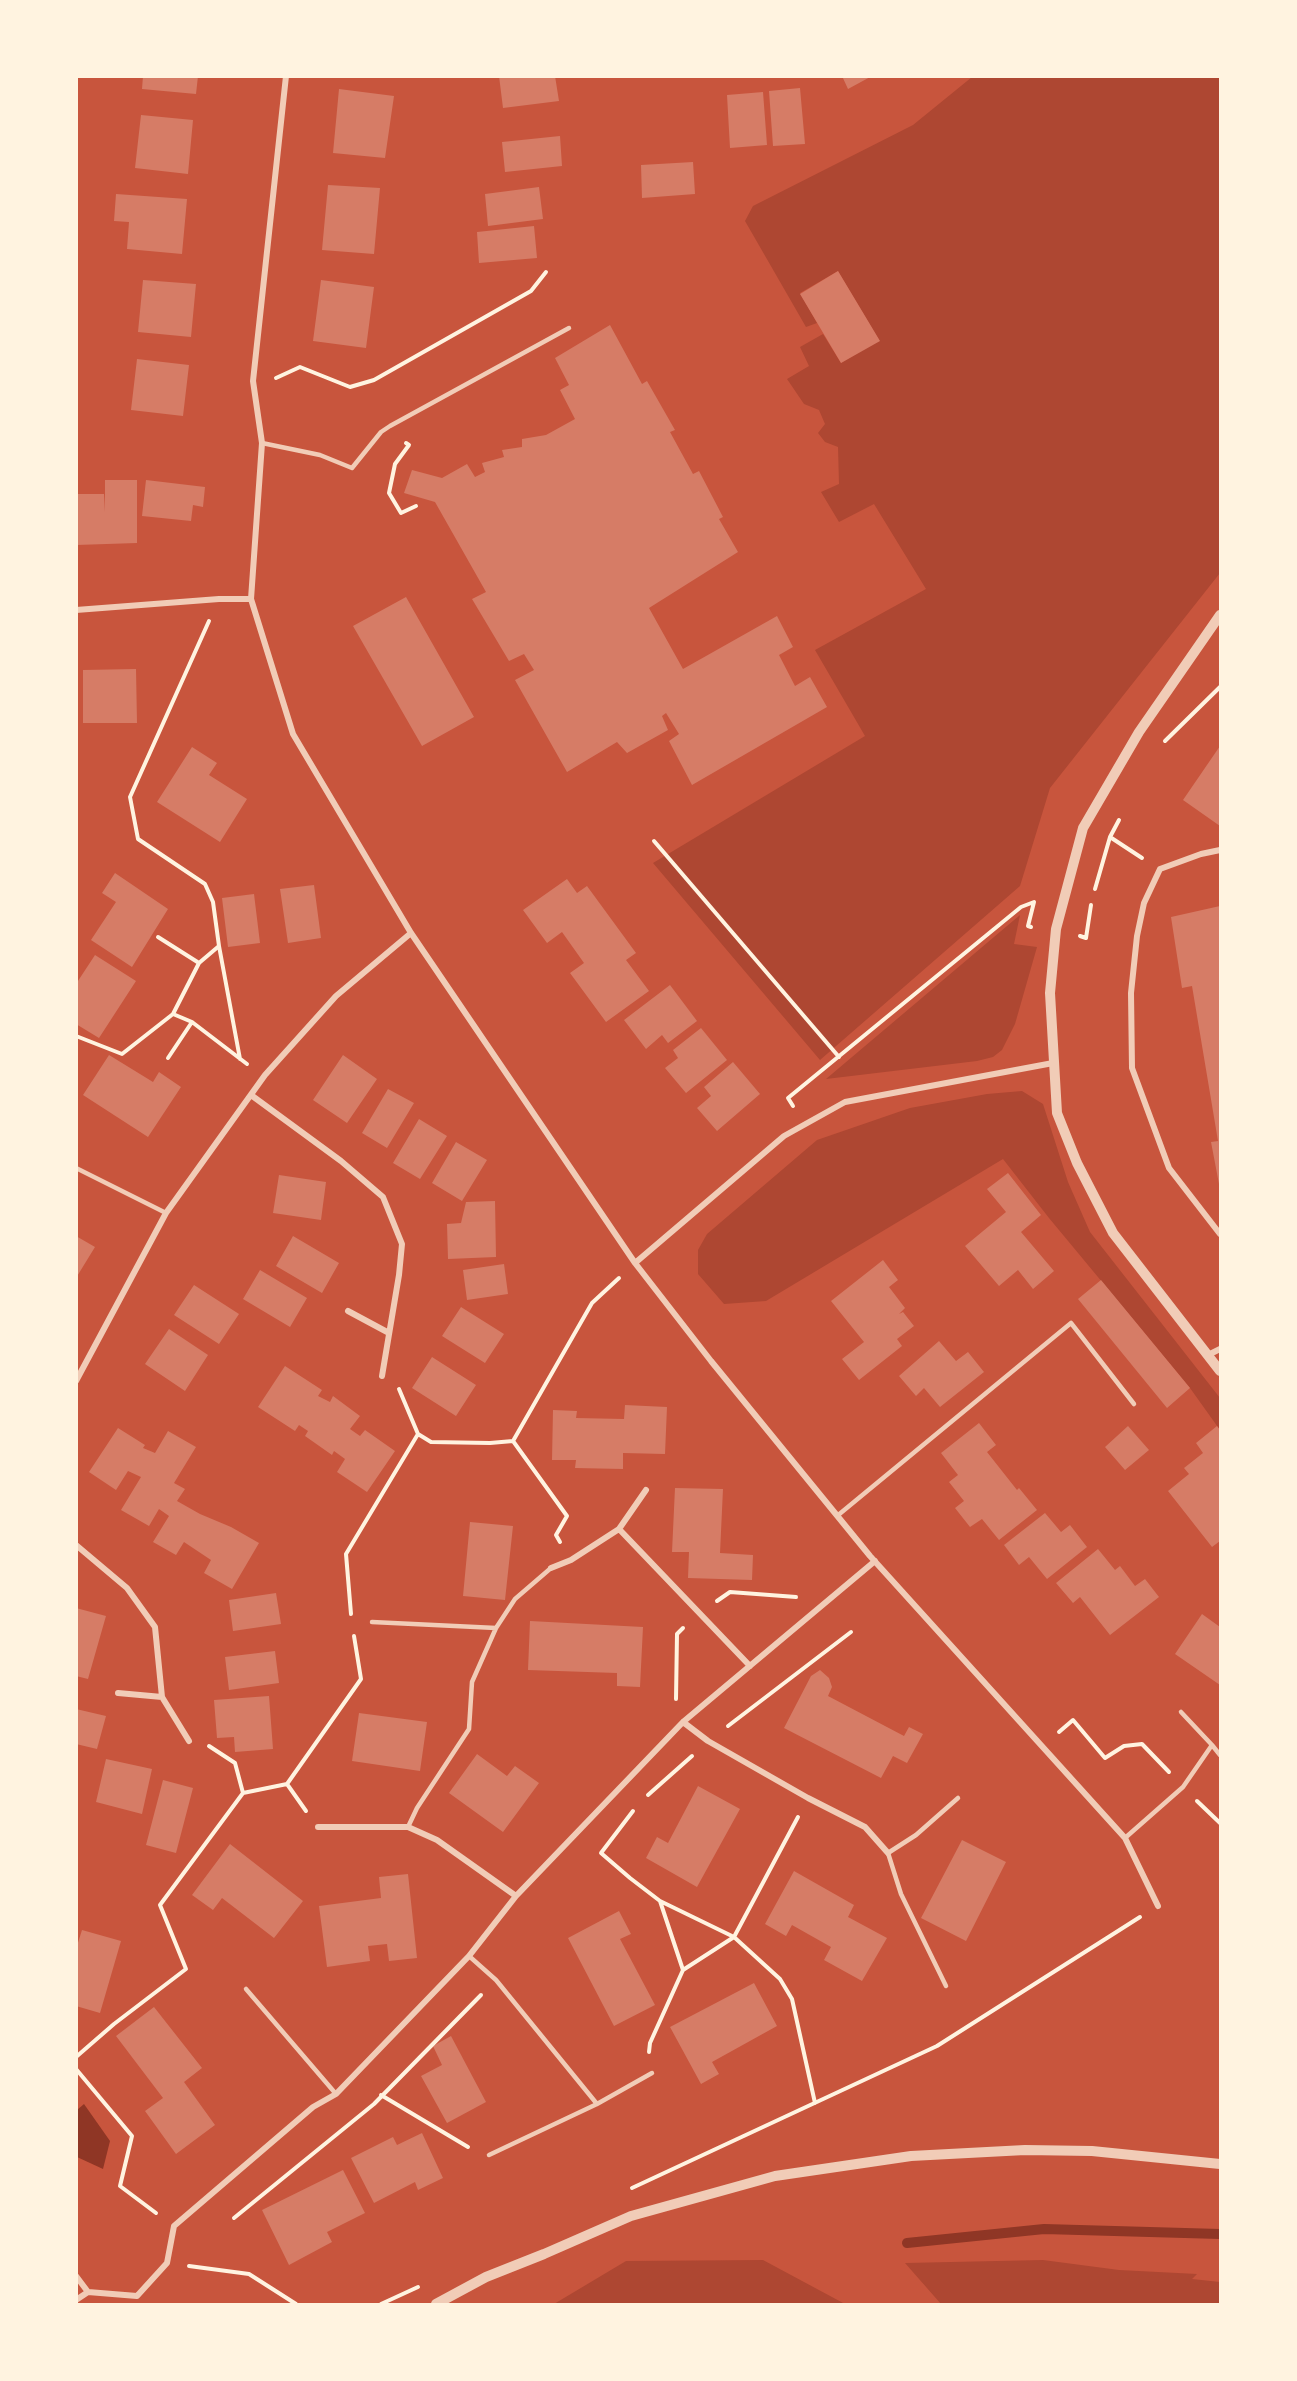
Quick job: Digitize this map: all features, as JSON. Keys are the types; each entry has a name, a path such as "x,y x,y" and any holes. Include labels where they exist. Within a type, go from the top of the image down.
{"street":[{"path":"286,76 253,381 262,443 251,599 293,734 411,933 635,1263 875,1562 1125,1838 1158,1906"},
{"path":"76,610 219,599 251,599"},
{"path":"1221,615 1139,732 1083,828 1056,929 1050,993 1057,1113 1077,1163 1113,1233 1221,1371"},
{"path":"1221,850 1201,854 1160,869 1144,903 1137,936 1131,993 1132,1068 1169,1168 1221,1234"},
{"path":"76,1381 166,1213 265,1075 336,996 411,933"},
{"path":"635,1263 784,1136 845,1102 1053,1063"},
{"path":"251,1095 341,1161 383,1197 402,1244 382,1376"},
{"path":"348,1311 389,1333"},
{"path":"1208,1355 1221,1349"},
{"path":"551,1568 571,1560 619,1529 646,1490"},
{"path":"619,1529 750,1666"},
{"path":"76,1545 127,1588 155,1627 162,1697 189,1741"},
{"path":"76,2300 88,2292 137,2296 167,2263 174,2226 313,2107 336,2094 469,1956 516,1896 683,1722 875,1562"},
{"path":"118,1693 162,1697"},
{"path":"683,1722 708,1741 808,1798 865,1827 888,1853"},
{"path":"318,1827 408,1827 437,1840 516,1896"},
{"path":"436,2304 486,2277 631,2216 775,2176 911,2156 1025,2150 1092,2151 1221,2164"},
{"path":"76,2276 88,2292"}],"lane":[{"path":"262,443 320,455 352,468 381,432 390,426 569,328"},
{"path":"76,1168 166,1213"},
{"path":"837,1516 1071,1323 1134,1404"},
{"path":"408,1827 417,1808 469,1729 472,1682 496,1628 515,1599 551,1568"},
{"path":"372,1622 496,1628"},
{"path":"1181,1712 1221,1755"},
{"path":"1125,1838 1183,1787 1212,1745"},
{"path":"946,1986 901,1894 888,1853 916,1835 958,1798"},
{"path":"469,1956 496,1980 597,2104"},
{"path":"246,1989 336,2094"},
{"path":"489,2155 597,2104 652,2073"}],"path":[{"path":"274,382 277,376 300,367 350,387 374,380 531,291 546,272"},
{"path":"219,599 130,797 138,839 205,884 213,902 240,1059"},
{"path":"1165,742 1221,687"},
{"path":"805,1125 788,1098 1021,907 1034,902 1028,926 1056,929 1086,938 1090,906 1110,837 1120,818"},
{"path":"1110,837 1160,869"},
{"path":"654,841 839,1057"},
{"path":"158,937 199,963"},
{"path":"76,1036 122,1054 173,1014 199,963 219,946"},
{"path":"173,1014 192,1022 265,1075"},
{"path":"168,1058 192,1022"},
{"path":"513,1441 592,1304 635,1263"},
{"path":"382,1376 400,1389 418,1434 431,1442 513,1441"},
{"path":"351,1620 346,1554 418,1434"},
{"path":"513,1441 567,1516 556,1535 571,1560"},
{"path":"76,2057 114,2024 186,1969 160,1905 243,1793 287,1784 361,1679 353,1630"},
{"path":"646,1796 708,1741 851,1632"},
{"path":"1042,1747 1073,1720 1105,1758 1125,1746 1142,1744 1221,1824"},
{"path":"189,1741 204,1743 235,1763 243,1793"},
{"path":"287,1784 318,1827"},
{"path":"646,2077 650,2043 683,1970 734,1937 808,1798"},
{"path":"638,1804 601,1853 660,1900 734,1937 780,1979 792,1999 815,2103"},
{"path":"660,1900 683,1970"},
{"path":"630,2188 937,2046 1158,1906"},
{"path":"234,2218 374,2104 496,1980"},
{"path":"76,2069 132,2136 120,2186 174,2226"},
{"path":"381,2095 480,2154 489,2155"},
{"path":"167,2263 249,2274 296,2304"},
{"path":"381,2304 424,2284"}],"shaded area":[{"path":"972,77 1220,77 1220,573 1050,788 1020,886 820,1060 653,863 865,736 815,650 926,589 874,504 839,522 821,492 839,484 838,447 825,442 818,433 825,424 819,410 804,404 787,379 809,366 800,347 823,334 841,363 879,340 838,271 800,293 817,323 806,327 745,221 753,206 913,125"},
{"path":"1020,915 1014,944 1037,947 1015,1024 1002,1050 993,1057 977,1061 826,1079"},
{"path":"1022,1091 1043,1104 1068,1182 1090,1232 1220,1398 1220,1430 1190,1388 1003,1159 766,1301 724,1304 698,1274 698,1250 707,1234 817,1140 910,1108 987,1094"},
{"path":"84,2104 110,2141 103,2169 77,2157 77,2110"},
{"path":"763,2260 845,2304 554,2304 626,2261"},
{"path":"1043,2260 1119,2270 1197,2274 1192,2279 1220,2282 1220,2304 941,2304 905,2263"}],"building":[{"path":"143,76 198,76 196,94 142,89"},
{"path":"499,76 555,76 559,101 503,108"},
{"path":"842,76 872,76 848,89"},
{"path":"800,88 805,144 773,146 769,91"},
{"path":"339,89 394,96 385,158 333,153"},
{"path":"763,92 767,145 730,148 727,95"},
{"path":"141,115 193,120 188,174 135,168"},
{"path":"560,136 562,166 505,172 502,142"},
{"path":"693,162 695,194 642,198 641,165"},
{"path":"328,185 380,188 374,254 322,250"},
{"path":"539,187 543,219 488,226 485,194"},
{"path":"116,194 187,199 182,254 127,249 129,222 114,221"},
{"path":"534,226 537,258 479,263 477,232"},
{"path":"838,271 880,341 841,363 800,294"},
{"path":"143,280 196,284 191,337 138,332"},
{"path":"321,280 374,287 366,348 313,341"},
{"path":"610,325 642,384 647,381 675,430 670,432 693,474 699,471 723,517 719,519 738,552 649,608 683,669 777,616 793,647 779,655 795,686 810,677 827,707 692,785 669,741 679,734 666,713 662,716 668,730 627,753 617,742 567,772 515,680 534,670 524,654 509,661 472,599 486,592 435,502 404,493 412,470 442,478 467,464 475,477 485,472 482,463 504,457 502,450 522,447 522,439 546,435 575,419 560,390 569,385 555,358"},
{"path":"137,359 189,365 183,416 131,410"},
{"path":"105,480 137,480 137,543 76,545 76,494 104,494 105,512"},
{"path":"146,480 205,487 203,507 193,505 191,521 142,516"},
{"path":"406,597 474,717 422,746 353,626"},
{"path":"136,669 137,723 83,723 83,670"},
{"path":"1220,746 1220,826 1183,800"},
{"path":"192,747 217,763 209,775 247,799 220,842 157,802"},
{"path":"115,873 168,909 132,967 91,940 116,902 102,893"},
{"path":"567,879 577,893 587,886 636,953 626,960 649,991 606,1022 570,973 584,963 562,932 547,943 523,910"},
{"path":"314,885 321,938 288,943 280,889"},
{"path":"254,894 260,943 228,947 222,898"},
{"path":"1220,906 1219,1184 1211,1142 1218,1141 1192,986 1182,988 1171,917"},
{"path":"95,955 136,981 99,1038 76,1024 76,984"},
{"path":"670,985 697,1021 668,1043 662,1035 646,1049 624,1020"},
{"path":"701,1028 727,1060 686,1093 665,1068 678,1058 673,1050"},
{"path":"109,1055 153,1082 159,1072 181,1087 148,1137 83,1095"},
{"path":"343,1055 377,1079 347,1123 313,1100"},
{"path":"733,1062 760,1094 717,1131 697,1108 711,1096 704,1087"},
{"path":"388,1089 414,1103 387,1148 362,1133"},
{"path":"419,1119 447,1136 420,1179 393,1163"},
{"path":"456,1142 487,1160 462,1201 432,1183"},
{"path":"1008,1173 1041,1215 1021,1232 1054,1271 1033,1289 1018,1270 999,1286 965,1246 1006,1212 987,1189"},
{"path":"279,1175 326,1182 321,1220 273,1213"},
{"path":"495,1201 496,1257 448,1259 447,1224 461,1223 466,1202"},
{"path":"76,1236 95,1247 76,1278"},
{"path":"293,1236 339,1263 322,1293 276,1266"},
{"path":"883,1260 898,1280 889,1287 905,1308 899,1314 903,1312 914,1326 897,1339 902,1346 859,1380 842,1359 864,1342 831,1301"},
{"path":"504,1264 508,1294 467,1300 463,1270"},
{"path":"260,1270 307,1298 290,1327 243,1299"},
{"path":"1101,1280 1190,1388 1167,1408 1078,1299"},
{"path":"194,1285 239,1314 219,1344 174,1315"},
{"path":"461,1307 504,1334 485,1363 442,1336"},
{"path":"169,1329 208,1355 185,1391 145,1364"},
{"path":"939,1341 956,1361 968,1352 984,1372 940,1407 924,1388 916,1396 899,1376"},
{"path":"432,1357 476,1385 456,1416 412,1388"},
{"path":"285,1366 322,1390 318,1396 330,1402 333,1396 360,1416 350,1429 360,1436 365,1430 395,1451 367,1492 337,1472 345,1459 334,1451 332,1455 305,1436 308,1431 299,1425 295,1431 258,1407"},
{"path":"625,1405 667,1407 665,1454 623,1453 623,1469 575,1468 576,1460 552,1460 553,1410 577,1411 576,1418 624,1419"},
{"path":"979,1423 996,1445 987,1452 1017,1490 1019,1488 1037,1510 999,1540 982,1519 970,1527 955,1508 964,1501 949,1482 958,1475 941,1453"},
{"path":"1128,1426 1149,1450 1125,1470 1105,1447"},
{"path":"1217,1426 1220,1430 1220,1541 1212,1547 1168,1491 1189,1474 1184,1468 1203,1453 1196,1443"},
{"path":"118,1428 145,1445 143,1448 155,1453 168,1431 196,1447 174,1483 185,1489 177,1501 259,1543 232,1589 204,1573 211,1560 184,1542 176,1555 153,1542 169,1516 159,1509 149,1526 121,1510 141,1477 128,1471 116,1490 89,1472"},
{"path":"675,1488 723,1489 720,1553 753,1555 752,1580 688,1578 689,1552 672,1552"},
{"path":"1045,1513 1061,1532 1070,1525 1087,1547 1047,1579 1029,1557 1019,1565 1004,1545"},
{"path":"470,1522 513,1526 505,1600 463,1596"},
{"path":"1098,1549 1115,1570 1120,1566 1135,1586 1145,1579 1159,1597 1110,1635 1080,1597 1073,1603 1056,1583"},
{"path":"276,1593 281,1624 233,1631 229,1600"},
{"path":"76,1608 106,1616 88,1679 76,1676"},
{"path":"1202,1614 1220,1627 1220,1685 1175,1654"},
{"path":"530,1621 643,1627 640,1687 617,1686 617,1673 528,1670"},
{"path":"275,1651 279,1683 229,1690 225,1657"},
{"path":"820,1670 829,1678 832,1687 828,1696 904,1736 909,1727 923,1734 907,1763 893,1756 881,1778 784,1728 811,1676"},
{"path":"269,1696 273,1749 235,1752 234,1737 217,1738 214,1700"},
{"path":"76,1709 106,1716 97,1749 76,1744"},
{"path":"359,1713 427,1722 420,1771 352,1761"},
{"path":"477,1754 507,1776 515,1766 539,1783 503,1832 449,1793"},
{"path":"106,1759 152,1769 142,1814 96,1802"},
{"path":"163,1780 193,1788 176,1853 146,1845"},
{"path":"698,1786 740,1809 697,1887 646,1858 657,1837 668,1843"},
{"path":"962,1840 1006,1862 966,1941 921,1918"},
{"path":"230,1844 303,1901 274,1938 222,1898 213,1910 192,1895"},
{"path":"794,1871 854,1905 848,1917 887,1938 862,1981 824,1960 831,1947 792,1925 786,1936 765,1924"},
{"path":"408,1874 417,1958 389,1961 387,1944 368,1946 370,1961 327,1967 319,1906 381,1898 379,1877"},
{"path":"619,1911 631,1934 620,1939 655,2005 614,2026 568,1938"},
{"path":"82,1930 121,1941 100,2013 76,2006 76,1949"},
{"path":"754,1983 777,2026 712,2062 719,2074 701,2084 670,2027"},
{"path":"154,2007 202,2068 184,2082 215,2125 176,2154 145,2111 163,2098 116,2036"},
{"path":"451,2036 486,2102 447,2123 421,2076 442,2065 433,2046"},
{"path":"422,2133 443,2178 418,2190 415,2182 374,2203 351,2158 393,2137 397,2145"},
{"path":"343,2170 365,2213 327,2232 332,2242 289,2265 262,2210"}],"waterway":[{"path":"907,2243 1044,2229 1220,2234"}]}
